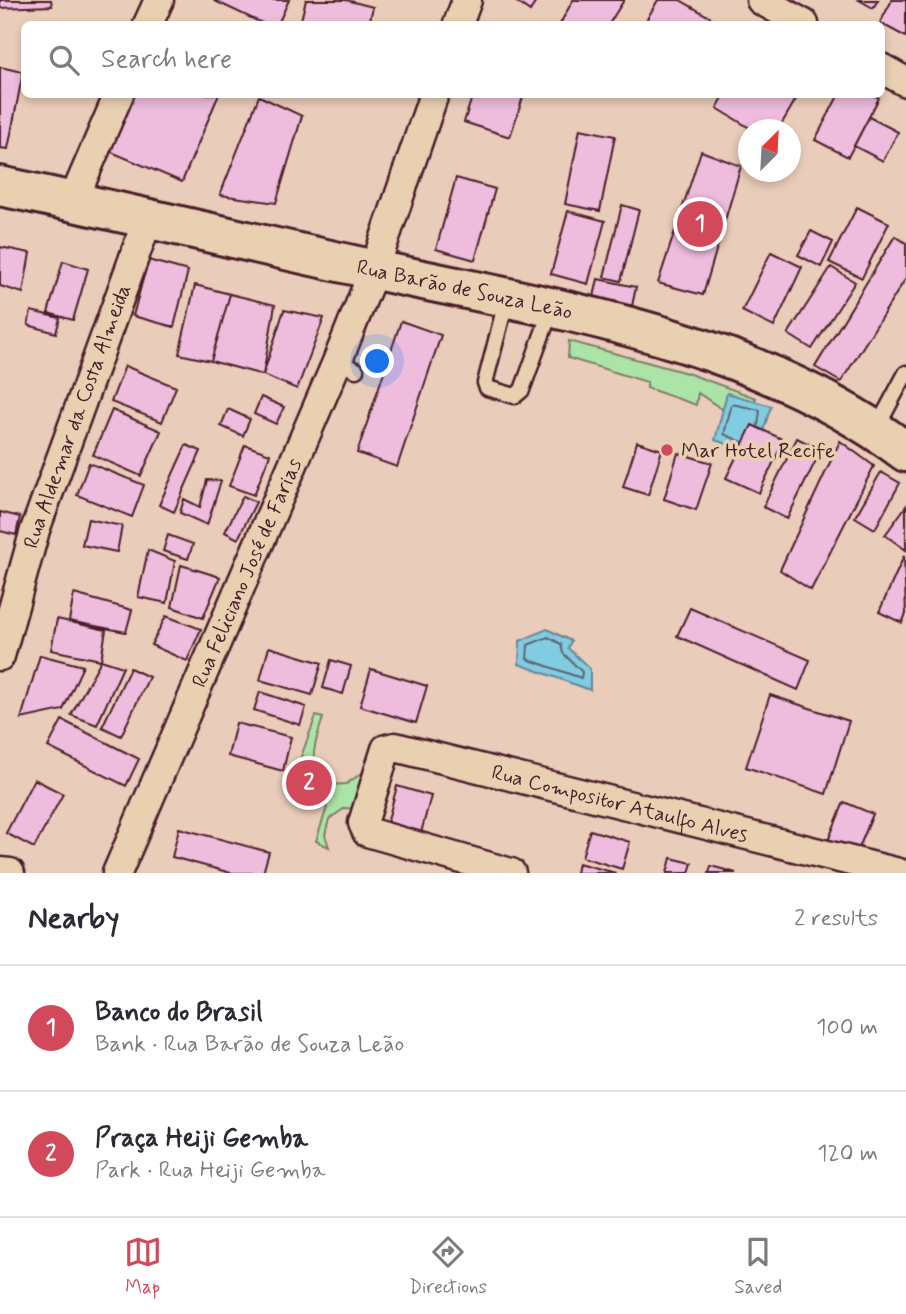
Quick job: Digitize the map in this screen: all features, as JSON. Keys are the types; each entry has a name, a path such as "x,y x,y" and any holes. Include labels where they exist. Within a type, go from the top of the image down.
{"main road":[{"name":"Rua Barão de Souza Leão","path":"0,186 374,270 460,298 507,298 700,348 748,366 856,418 906,452"}],"street":[{"path":"149,21 159,0"},
{"path":"459,21 467,0"},
{"path":"761,0 799,21"},
{"path":"885,70 906,82"},
{"path":"73,201 117,98"},
{"name":"Rua Feliciano José de Farias","path":"117,873 346,366 374,270 433,98"},
{"name":"Rua Aldemar da Costa Almeida","path":"0,656 35,530 148,219"},
{"name":"Rua Compositor Ataulfo Alves","path":"511,873 367,832 363,823 383,752 396,747 899,873"},
{"path":"0,872 10,873"}],"lane":[{"path":"507,298 485,383 488,387 515,396 522,390 551,309"},
{"path":"882,418 906,373"}],"green space":[{"path":"569,341 687,373 756,398 744,424 698,393 696,405 647,388 647,382 568,358"},
{"path":"316,716 323,718 315,745 314,762 316,770 328,785 346,784 378,762 355,809 345,808 329,819 325,835 329,847 316,841 327,807 288,792"}],"water":[{"path":"727,393 771,406 756,454 715,440"},
{"path":"547,629 571,641 568,648 590,669 590,690 519,664 520,641"}],"building":[{"path":"0,0 51,0 52,6 0,8"},
{"path":"213,0 289,0 279,21 258,21"},
{"path":"306,0 346,0 373,7 370,21 301,21"},
{"path":"514,0 537,0 530,11"},
{"path":"573,0 624,0 611,21 562,21"},
{"path":"658,0 680,0 716,21 646,21"},
{"path":"859,0 878,0 873,8"},
{"path":"892,0 906,0 906,37 885,26 885,21 881,21"},
{"path":"0,67 21,72 21,82 8,149 0,148"},
{"path":"131,98 217,98 182,182 109,151"},
{"path":"258,98 302,116 276,203 220,195"},
{"path":"472,98 523,98 510,137 464,122"},
{"path":"723,98 797,98 784,119 738,121 717,108"},
{"path":"837,98 879,98 848,157 815,140"},
{"path":"869,117 898,132 883,161 854,146"},
{"path":"580,129 615,136 600,211 565,204"},
{"path":"701,151 738,165 738,176 703,295 658,283"},
{"path":"456,178 495,189 475,260 436,249"},
{"path":"622,205 639,210 621,281 604,277"},
{"path":"857,207 889,223 862,278 829,262"},
{"path":"568,211 605,221 588,284 551,274"},
{"path":"811,231 833,242 821,267 798,255"},
{"path":"895,236 906,243 906,278 841,382 815,367"},
{"path":"0,247 30,253 23,293 0,286"},
{"path":"771,252 802,267 774,327 742,311"},
{"path":"148,260 188,271 174,327 133,316"},
{"path":"63,261 88,269 73,320 48,313"},
{"path":"831,267 855,282 812,349 788,334"},
{"path":"598,279 636,287 632,306 594,297"},
{"path":"195,285 230,294 211,361 179,354"},
{"path":"230,294 275,305 263,375 211,361"},
{"path":"284,310 324,318 297,389 263,375"},
{"path":"31,311 60,318 56,333 28,325"},
{"path":"401,321 441,335 397,467 357,453"},
{"path":"125,366 176,387 162,422 111,402"},
{"path":"261,397 284,407 276,424 254,414"},
{"path":"228,409 250,419 243,436 221,426"},
{"path":"112,410 161,431 141,476 93,455"},
{"path":"752,425 784,440 759,493 726,478"},
{"path":"797,438 821,450 787,519 763,507"},
{"path":"840,441 874,466 811,590 780,570"},
{"path":"637,442 662,450 648,495 623,487"},
{"path":"186,445 201,451 174,512 159,505"},
{"path":"245,445 270,454 254,495 229,486"},
{"path":"678,453 712,463 696,510 664,499"},
{"path":"89,463 144,485 132,517 77,495"},
{"path":"881,472 900,483 875,529 855,517"},
{"path":"207,480 221,481 207,525 180,513 184,499 200,507"},
{"path":"243,496 256,502 238,539 225,532"},
{"path":"906,506 906,550 885,535"},
{"path":"0,512 20,517 16,535 0,531"},
{"path":"88,519 122,526 117,552 82,545"},
{"path":"168,535 193,544 188,559 163,551"},
{"path":"148,550 175,561 167,603 138,597"},
{"path":"904,556 906,614 902,623 879,612"},
{"path":"181,565 220,577 203,618 172,607"},
{"path":"74,594 132,610 126,632 69,621"},
{"path":"690,608 810,660 798,690 677,636"},
{"path":"166,616 201,629 187,661 151,645"},
{"path":"57,619 106,630 101,660 51,650"},
{"path":"269,647 322,663 312,695 260,680"},
{"path":"40,655 83,666 63,710 21,719"},
{"path":"101,660 123,667 97,725 71,715"},
{"path":"331,660 351,666 343,694 323,688"},
{"path":"130,668 149,677 121,736 102,727"},
{"path":"371,669 427,686 416,723 360,706"},
{"path":"260,692 306,707 300,725 254,710"},
{"path":"770,695 849,721 826,794 746,767"},
{"path":"62,720 139,759 126,786 48,747"},
{"path":"236,723 291,737 283,771 228,756"},
{"path":"34,779 63,794 34,848 6,833"},
{"path":"397,786 431,796 419,840 385,831"},
{"path":"844,802 873,814 854,860 825,848"},
{"path":"179,828 269,852 263,873 231,873 172,857"},
{"path":"590,830 630,842 622,869 582,857"},
{"path":"671,858 692,863 689,873 667,873"},
{"path":"578,863 616,873 576,873"},
{"path":"711,866 736,873 709,873"}],"place":[{"name":"Banco do Brasil","path":"700,224"},
{"name":"Mar Hotel Recife","path":"667,450"},
{"name":"Praça Heiji Gemba","path":"309,783"}]}
